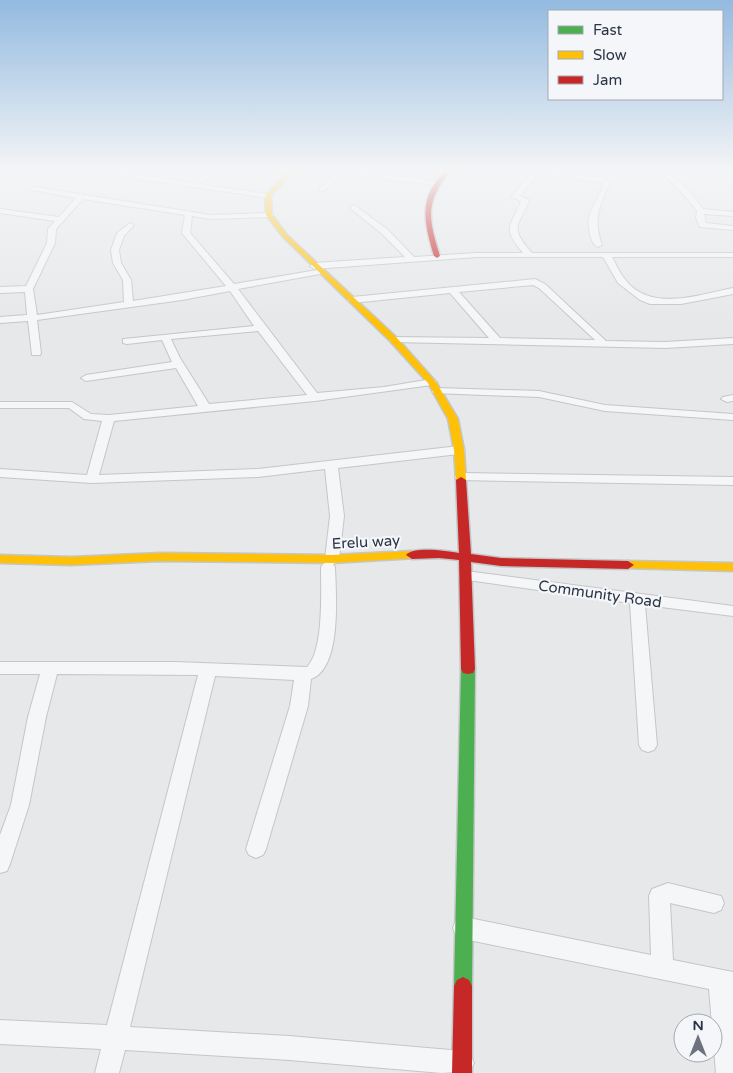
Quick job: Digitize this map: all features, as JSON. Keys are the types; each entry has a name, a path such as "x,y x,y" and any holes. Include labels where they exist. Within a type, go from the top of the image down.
{"street":[{"path":"36,353 28,289 52,243 52,229 60,222"},
{"path":"188,222 186,233 231,286 315,398"},
{"path":"0,1032 116,1037 391,1056 462,1068 468,673 460,450 453,419 435,387 393,339 317,268 285,236 274,222"},
{"path":"373,222 384,231 411,260"},
{"path":"428,222 438,256"},
{"path":"514,222 514,232 530,256"},
{"path":"592,222 598,245"},
{"path":"702,222 703,225 733,228"},
{"path":"128,304 127,280 117,263 115,250 120,235 130,225"},
{"path":"606,255 621,281 644,298 653,302 680,301 733,291"},
{"path":"0,320 33,318 182,296 317,268 438,256 733,255"},
{"path":"352,300 451,289 537,283 603,343"},
{"path":"0,290 28,289"},
{"path":"451,289 498,342"},
{"path":"128,341 261,328"},
{"path":"165,338 206,409"},
{"path":"393,339 665,345 733,341"},
{"path":"86,378 179,364"},
{"path":"0,404 72,404 88,417 109,418 384,390 435,387 538,394 605,408 733,417"},
{"path":"92,479 109,418"},
{"path":"0,473 92,479 258,473 460,450"},
{"path":"0,668 132,667 208,669 277,675 313,672 317,668 324,646 328,615 330,563 337,516 331,464"},
{"path":"461,477 733,480"},
{"name":"Erelu way","path":"0,559 70,561 170,557 330,563 418,554 439,554 465,558 562,564 733,567"},
{"name":"Community Road","path":"466,576 733,611"},
{"path":"637,599 648,745"},
{"path":"0,864 20,805 37,717 50,668"},
{"path":"107,1073 208,669"},
{"path":"256,848 299,706 303,674"},
{"path":"662,969 659,896 668,893 714,903"},
{"path":"464,928 727,982 728,1073"}],"traffic: fast":[{"path":"463,986 468,669"}],"traffic: slow":[{"path":"274,222 285,236 393,339 432,382 453,419 459,450 461,480"},
{"path":"0,559 71,561 160,557 332,559 412,555"},
{"path":"628,565 733,567"}],"traffic: jam":[{"path":"428,222 437,256"},
{"path":"461,480 468,669"},
{"path":"412,555 439,554 501,562 628,565"},
{"path":"462,1073 463,986"}]}
